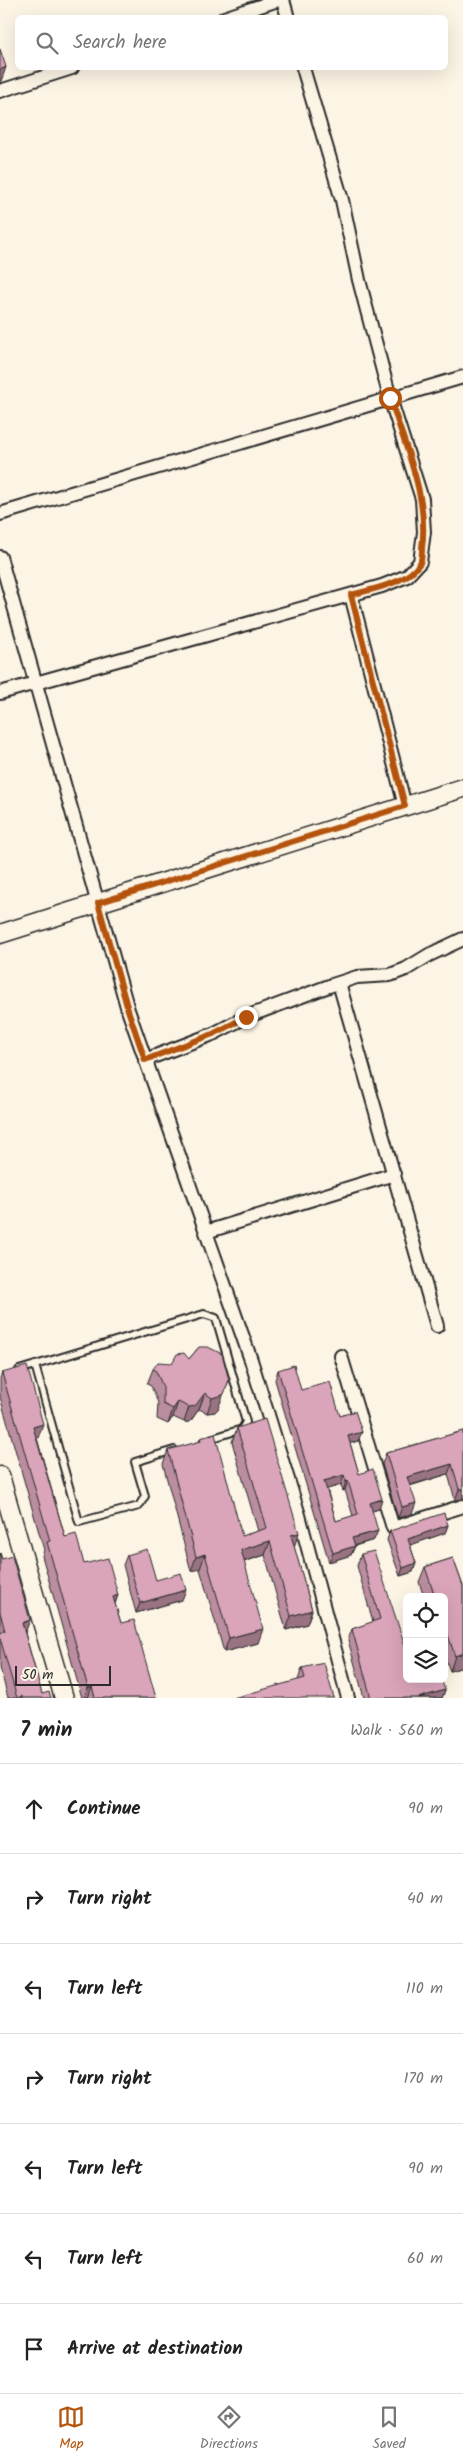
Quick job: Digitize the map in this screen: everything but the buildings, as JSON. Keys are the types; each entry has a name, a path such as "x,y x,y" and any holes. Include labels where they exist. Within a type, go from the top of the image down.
{"street":[{"path":"233,15 278,0"},
{"path":"283,0 287,15"},
{"path":"0,91 66,70"},
{"path":"0,693 382,586 407,576 420,562 424,532 422,499 390,398 359,280 342,200 304,70"},
{"path":"0,514 463,377"},
{"path":"0,557 128,1010 251,1360 285,1468 348,1698"},
{"path":"351,595 405,806"},
{"path":"0,934 463,788"},
{"path":"145,1060 213,1034 246,1017 339,983 357,977 390,975 406,969 429,955 463,939"},
{"path":"339,983 437,1326"},
{"path":"206,1232 394,1174"},
{"path":"340,1356 393,1528 463,1506"},
{"path":"0,1476 64,1698"}],"lane":[{"path":"9,1373 204,1314 212,1316 216,1318 246,1422 242,1429 207,1440"},
{"path":"35,1365 79,1522 139,1506 144,1496 135,1462 180,1448"}],"route":[{"path":"246,1017 213,1034 145,1060 128,1010 98,903 405,806 351,595 407,576 420,562 424,532 422,499 390,398"}]}
